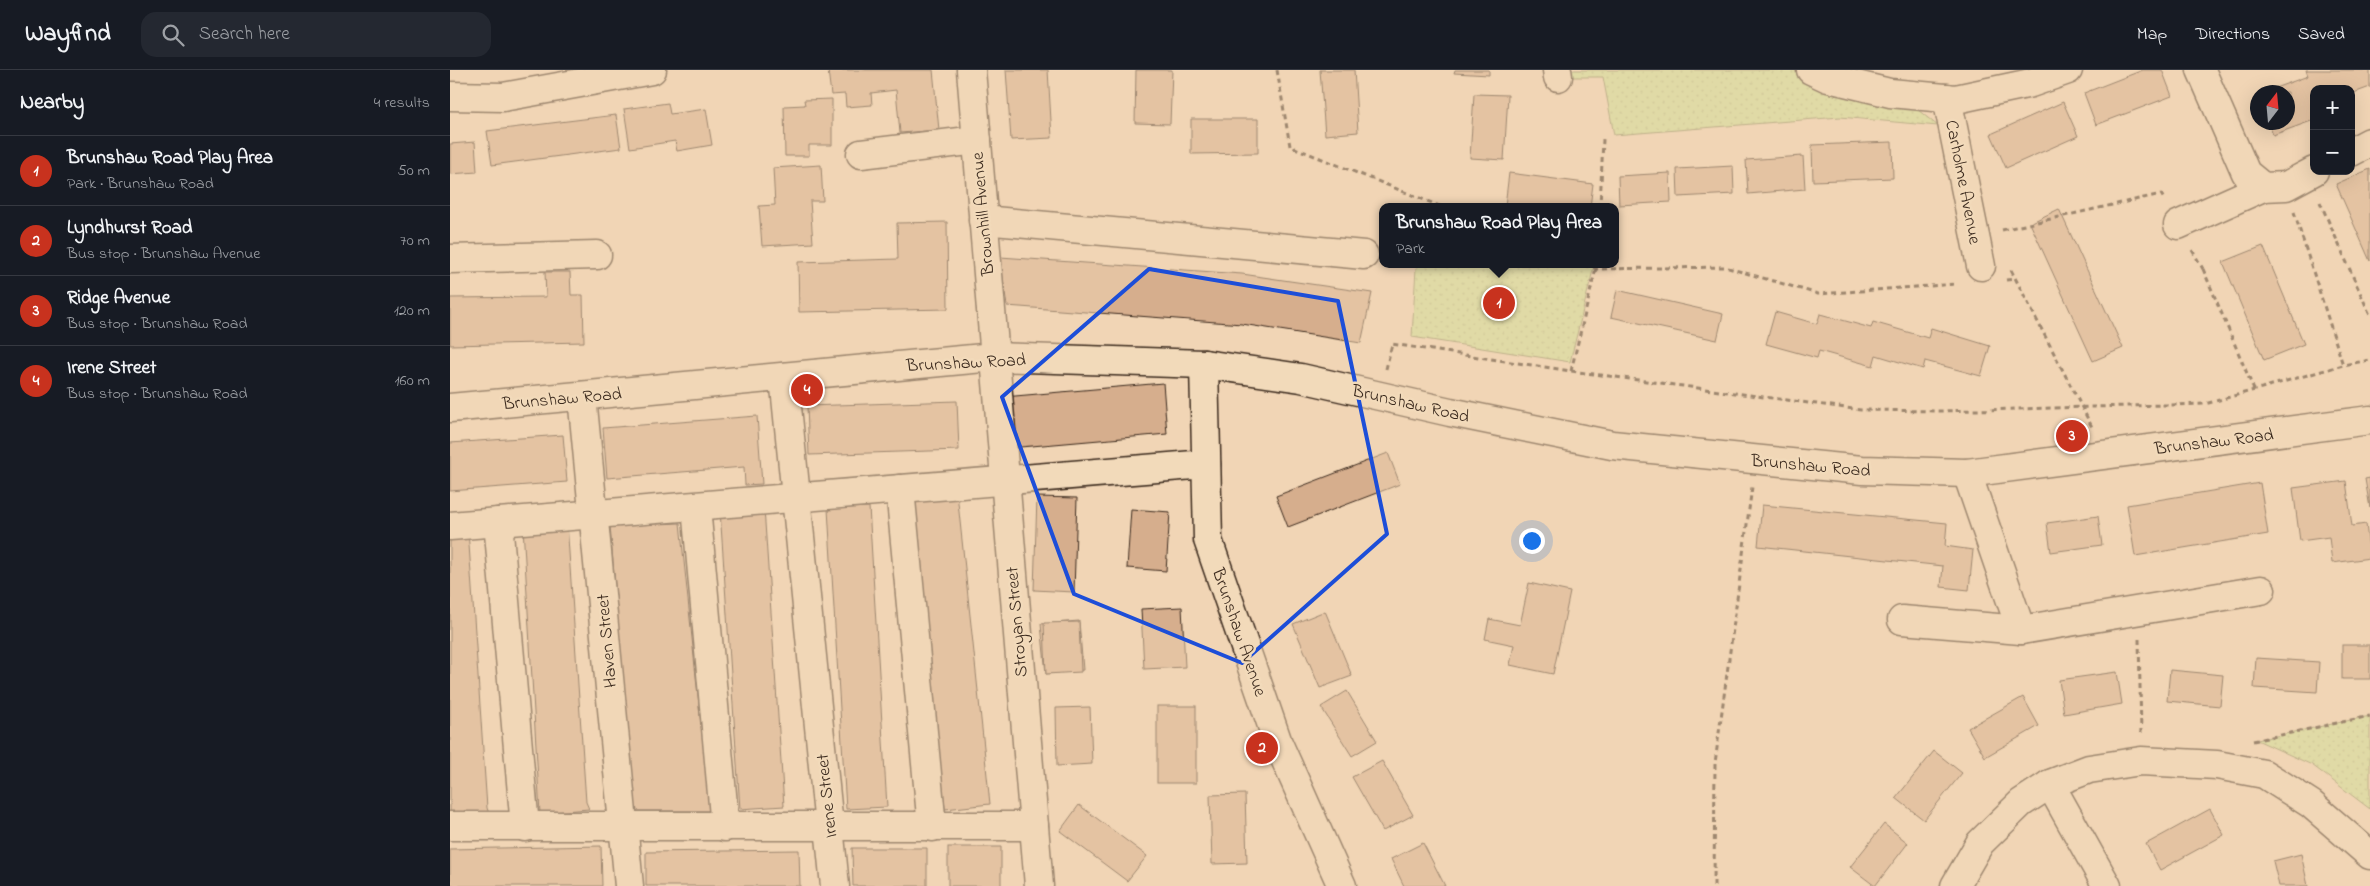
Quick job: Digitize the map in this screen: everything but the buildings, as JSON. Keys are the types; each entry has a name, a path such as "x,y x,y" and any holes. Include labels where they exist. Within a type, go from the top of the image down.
{"street":[{"path":"450,96 503,97 652,70"},
{"name":"Brownhill Avenue","path":"971,70 994,357"},
{"name":"Carholme Avenue","path":"1811,70 1828,78 1879,80 1956,99 2031,83 2068,70"},
{"path":"2201,70 2246,173 2293,179"},
{"name":"Carholme Avenue","path":"1947,98 1974,236 1973,275"},
{"path":"861,154 976,140"},
{"path":"2355,150 2370,142"},
{"path":"2178,225 2293,179"},
{"path":"983,220 1364,255"},
{"path":"450,259 597,255"},
{"name":"Brunshaw Road","path":"450,408 994,357 1204,364 1302,378 1612,445 1862,470 1967,473 2370,420"},
{"name":"Stroyan Street","path":"994,357 1039,886"},
{"name":"Brunshaw Avenue","path":"1204,364 1208,540 1278,743 1342,886"},
{"name":"Irene Street","path":"784,377 835,886"},
{"name":"Haven Street","path":"582,396 629,886"},
{"path":"450,526 796,499 1004,479 1206,464"},
{"path":"1967,473 2021,630"},
{"path":"900,489 932,827"},
{"path":"696,507 726,827"},
{"path":"498,522 525,827"},
{"path":"1902,620 2021,630 2261,590"},
{"path":"1955,886 1980,843 2021,803 2050,784 2088,769 2142,761 2217,765 2264,774 2311,804 2370,855"},
{"path":"2050,784 2107,886"},
{"path":"450,826 1034,826"}],"path":[{"path":"1277,70 1290,146 1432,203"},
{"path":"1600,203 1603,139"},
{"path":"2293,179 2370,315"},
{"path":"2293,179 2343,365"},
{"path":"1974,236 2161,194 2178,225"},
{"path":"2201,264 2254,390"},
{"path":"1619,267 1725,267 1818,294 1973,275 2008,266 2081,407"},
{"path":"1571,371 1597,268"},
{"path":"2005,280 2015,279"},
{"path":"1380,396 1392,344 1571,371 1861,410 1940,411 2205,404 2343,365 2370,360"},
{"path":"1714,886 1715,763 1756,460"},
{"path":"2138,611 2142,761"},
{"path":"2217,765 2251,741 2370,716"}],"highlighted area":[{"path":"1149,269 1338,301 1387,534 1242,663 1074,594 1002,397"}],"green space":[{"path":"1570,70 1795,70 1908,102 1938,126 1840,117 1614,135 1603,77 1571,77"},
{"path":"1416,268 1594,268 1570,362 1412,337"},
{"path":"2370,716 2370,809 2312,765 2257,740"}],"place":[{"name":"Brunshaw Road Play Area","path":"1499,303"},
{"name":"Irene Street","path":"807,390"},
{"name":"Ridge Avenue","path":"2072,436"},
{"name":"Lyndhurst Road","path":"1262,748"}]}
